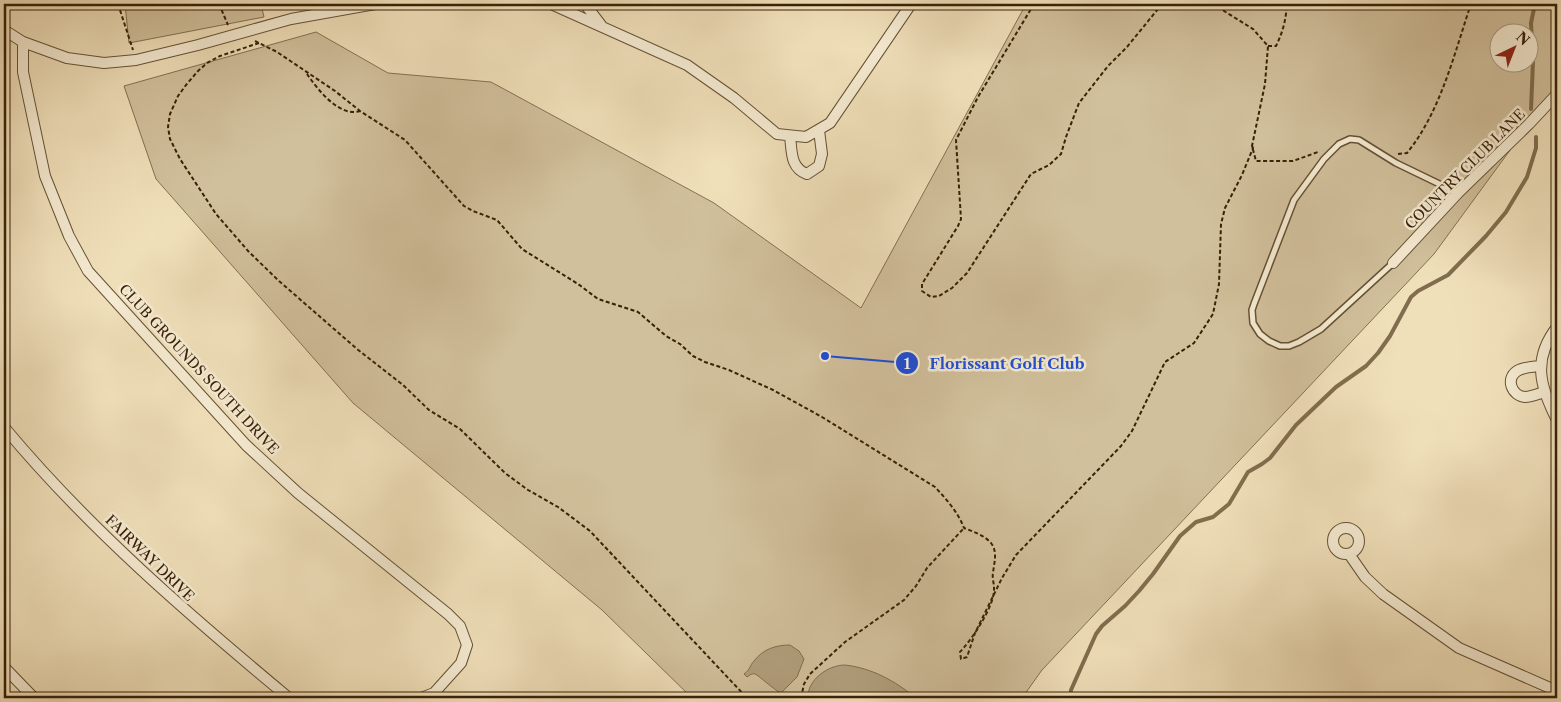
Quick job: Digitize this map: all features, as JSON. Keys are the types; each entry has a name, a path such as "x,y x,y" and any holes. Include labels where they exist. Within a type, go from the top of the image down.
{"street":[{"path":"4,30 23,42 67,58 104,62 136,60 291,19 375,4"},
{"path":"551,4 687,65 734,98 777,134 806,137 830,123 911,4"},
{"path":"585,4 602,26"},
{"name":"CLUB GROUNDS SOUTH DRIVE","path":"23,42 23,72 45,176 69,236 88,271 246,444 298,493 448,614 460,626 468,645 461,663 433,696 421,698"},
{"name":"COUNTRY CLUB LANE","path":"1393,263 1458,193 1557,94"},
{"path":"790,136 793,163 800,172 807,174 819,166 822,154 819,130"},
{"path":"1557,327 1544,349 1540,366 1544,392 1557,420"},
{"path":"1540,366 1517,370 1512,376 1511,387 1515,393 1523,397 1544,392"},
{"name":"FAIRWAY DRIVE","path":"4,427 34,463 155,584 289,698"},
{"path":"1349,554 1365,577 1383,594 1458,648 1557,691"},
{"path":"4,667 34,698"}],"lane":[{"path":"1393,263 1391,267 1321,329 1299,342 1289,346 1280,346 1260,334 1253,322 1252,310 1254,304 1294,200 1324,159 1338,144 1350,139 1367,143 1386,156 1458,193"}],"path":[{"path":"118,4 136,60"},
{"path":"219,4 231,36"},
{"path":"1034,4 978,97 956,140 960,219 958,226 922,284 922,291 931,297 938,296 952,288 967,273 1031,174 1049,165 1061,154 1079,103 1108,66 1127,47 1162,4"},
{"path":"975,633 960,652 961,659 967,657 975,633 1002,578 1016,555 1121,446 1132,431 1164,362 1194,343 1213,314 1219,284 1221,224 1225,208 1253,148 1265,84 1268,46 1254,30 1224,10 1221,4"},
{"path":"1268,46 1276,46 1280,37 1286,20 1286,4"},
{"path":"1386,156 1407,153 1430,119 1471,4"},
{"path":"251,39 277,52 404,140 464,206 497,220 522,249 578,284 598,299 638,312 693,356 773,390 822,416 935,486 960,518 964,528 984,536 992,544 994,551 992,580 994,590 990,603"},
{"path":"259,43 220,56 207,63 182,90 170,114 168,127 170,139 180,159 216,214 249,252 279,282 357,349 403,385 429,410 460,429 505,473 528,490 558,507 590,531 747,698"},
{"path":"306,72 312,82 339,109 353,112 360,111"},
{"path":"1253,148 1256,160 1293,160 1318,152"},
{"path":"801,698 804,684 810,674 845,642 904,600 916,586 927,568 964,528"}],"shaded area":[{"path":"125,4 261,4 264,17 129,43"},
{"path":"1026,4 1557,4 1557,86 1434,254 1042,670 1022,698 692,698 602,610 353,403 156,179 124,86 316,32 388,73 491,82 714,203 861,308"},
{"path":"790,645 799,651 804,659 797,677 781,693 756,675 752,674 747,677 744,674 758,657 766,651 775,647"},
{"path":"845,665 865,669 883,676 916,698 808,698 811,685 820,675 832,668"}],"waterway":[{"path":"1531,109 1533,62 1531,23 1535,4"},
{"path":"1070,698 1071,690 1096,634 1139,591 1180,536 1196,522 1213,517 1229,504 1248,472 1270,458 1296,425 1336,387 1366,366 1378,353 1390,336 1411,297 1418,291 1448,275 1486,236 1506,212 1527,177 1536,148 1536,137"}],"place":[{"name":"Florissant Golf Club","path":"825,356"}]}
